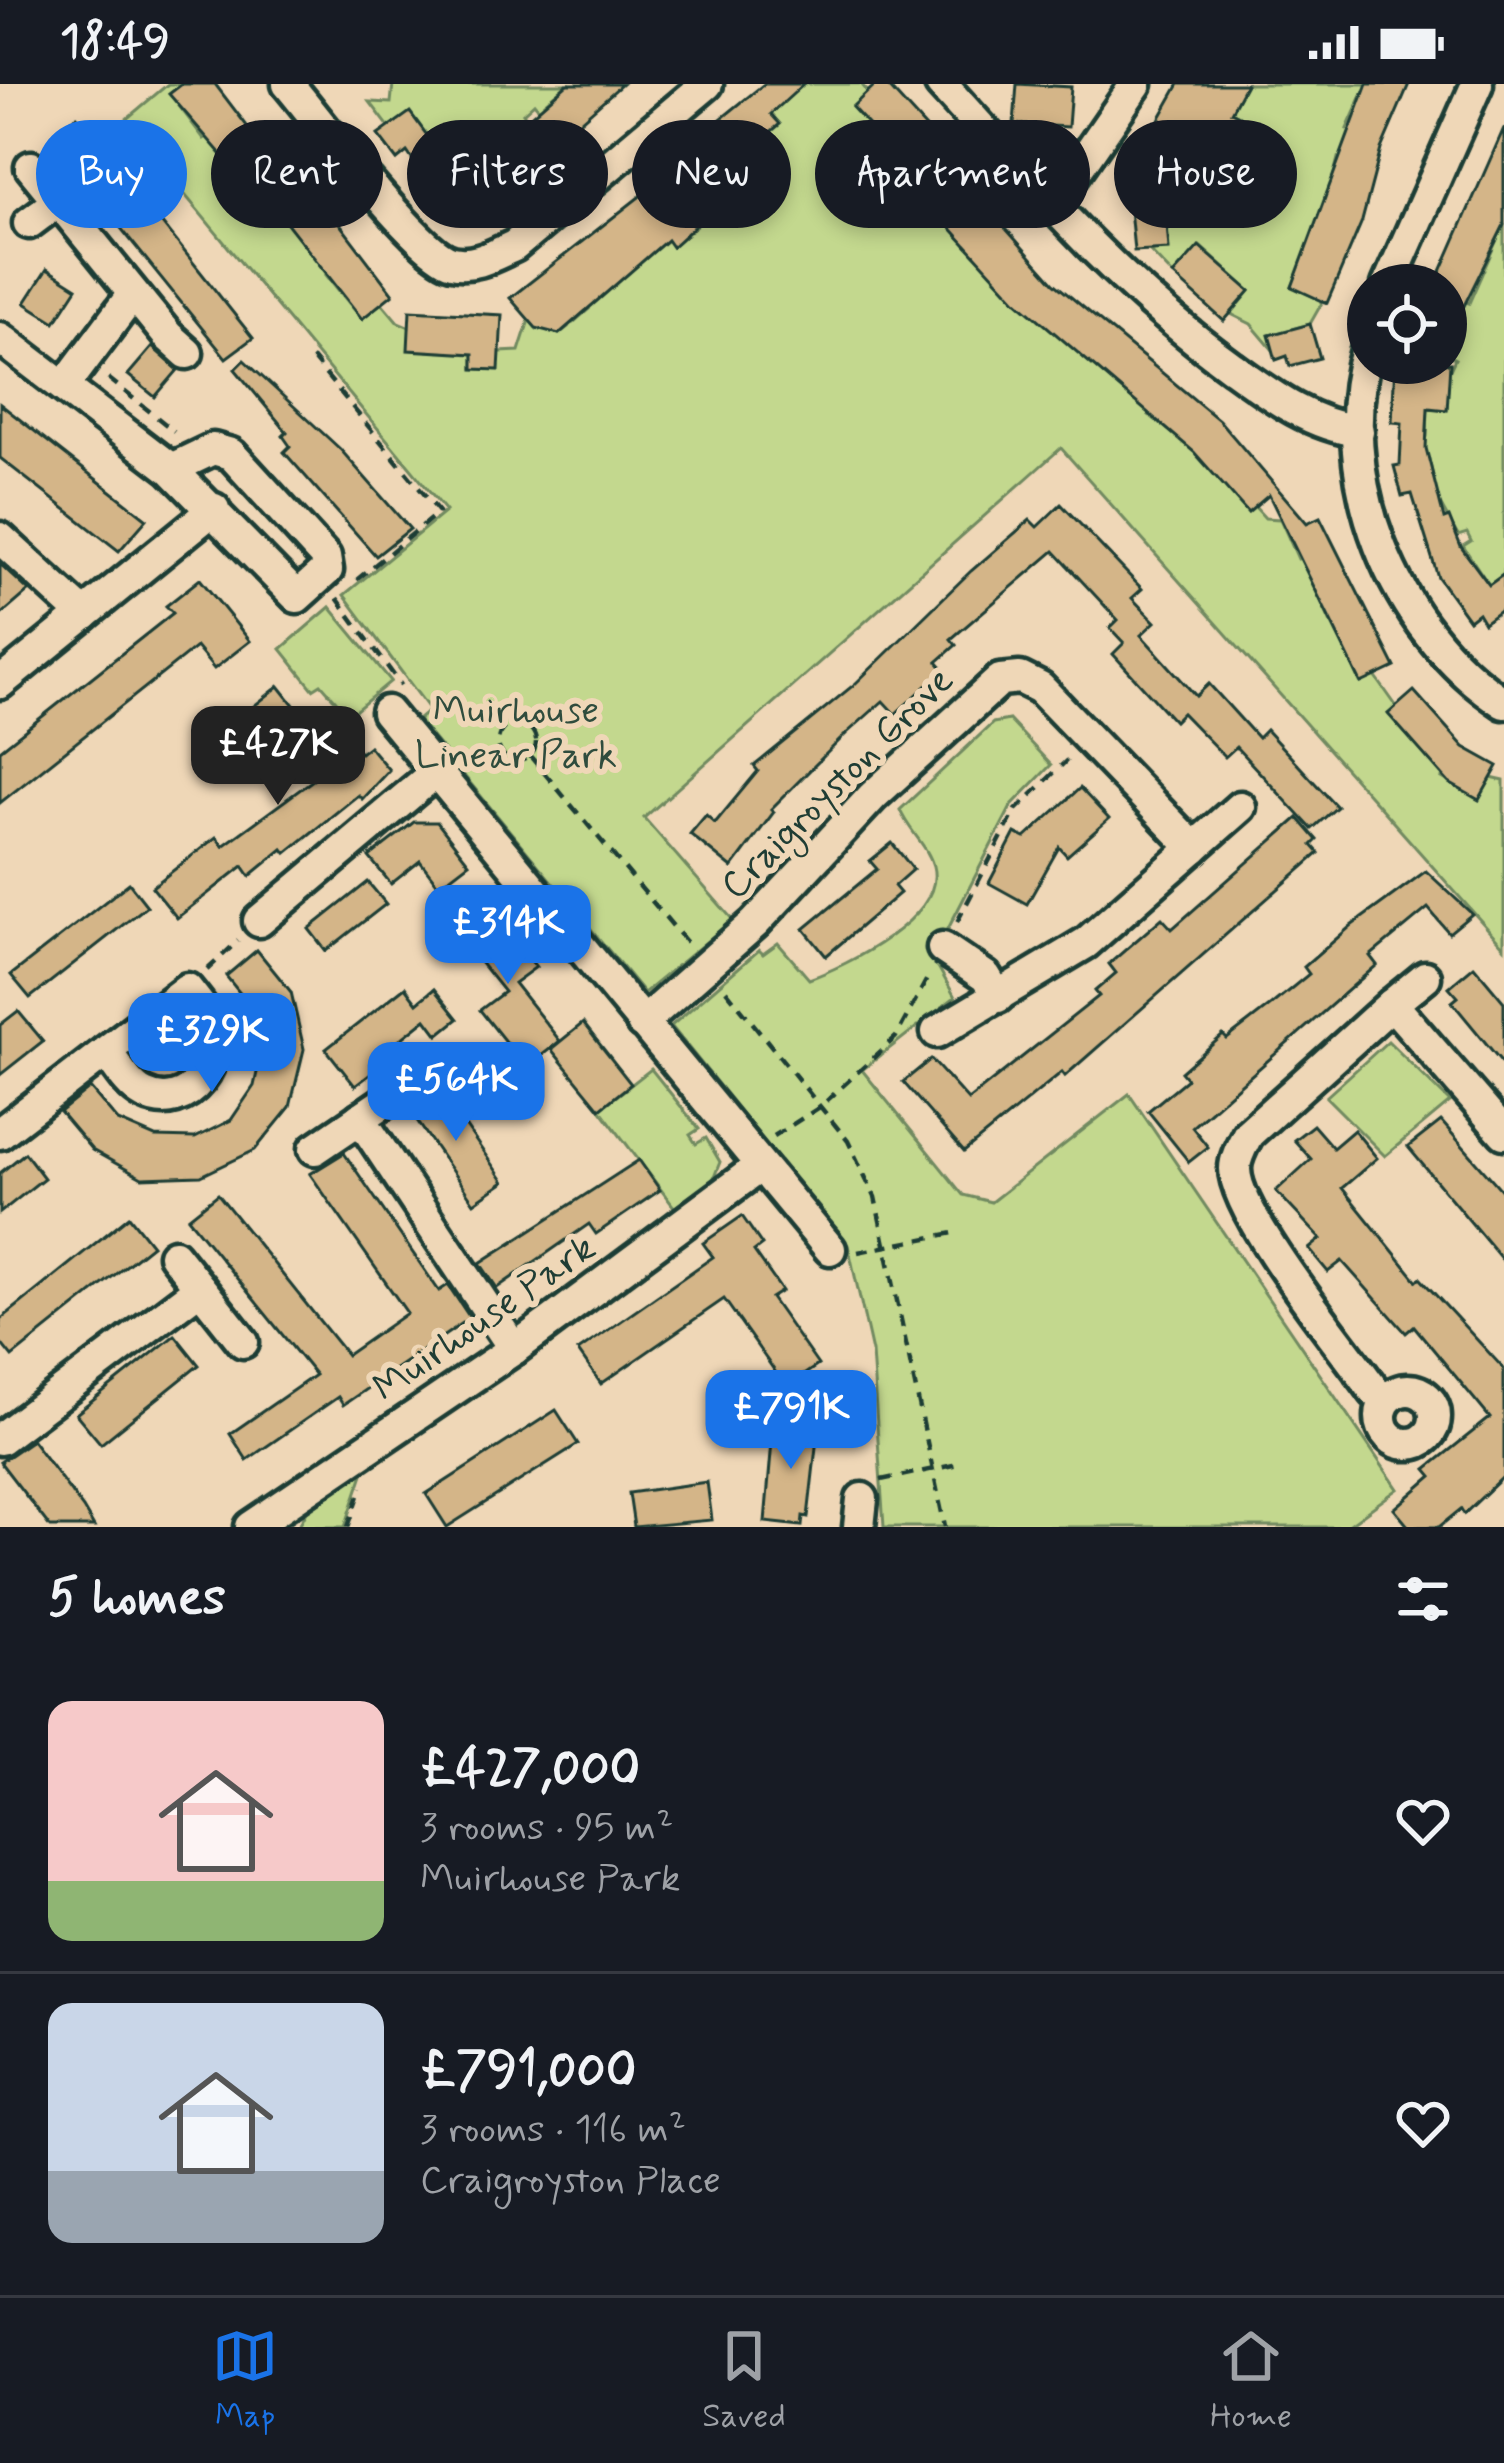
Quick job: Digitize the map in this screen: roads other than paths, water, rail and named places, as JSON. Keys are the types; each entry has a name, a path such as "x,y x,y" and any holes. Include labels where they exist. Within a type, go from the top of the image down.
{"street":[{"path":"288,84 423,244 457,263 483,261 514,245 707,84"},
{"path":"941,84 974,120"},
{"path":"1090,151 1136,84"},
{"path":"1397,264 1477,84"},
{"path":"31,167 36,174"},
{"path":"29,223 36,218"},
{"path":"78,228 177,344 187,310"},
{"path":"1074,228 1167,320 1279,402 1337,428 1358,431"},
{"path":"64,385 133,294"},
{"path":"0,338 171,469 297,597 327,571 325,557 231,454 213,449 171,469"},
{"path":"1360,384 1358,431 1373,529 1404,595 1465,674 1504,703"},
{"path":"0,683 214,509"},
{"path":"0,538 84,615"},
{"name":"Craigroyston Grove","path":"642,1023 708,968 873,796 1000,680 1020,678 1040,688 1194,848"},
{"path":"389,711 759,1167 811,1242"},
{"path":"259,921 436,772"},
{"path":"937,1032 1086,943 1240,807"},
{"path":"943,949 986,977 998,997"},
{"path":"1387,1399 1376,1392 1276,1253 1244,1198 1235,1167 1248,1134 1425,977"},
{"path":"0,1132 187,989 210,1021 211,1064 200,1082 165,1099 145,1094 106,1051"},
{"path":"1392,1004 1504,1133"},
{"path":"315,1149 408,1086"},
{"path":"360,1118 514,1349"},
{"name":"Muirhouse Park","path":"255,1526 514,1349 759,1167"},
{"path":"174,1255 243,1342"},
{"path":"0,1439 200,1288"}],"park label":[{"name":"Muirhouse Linear Park","path":"516,734"}]}
